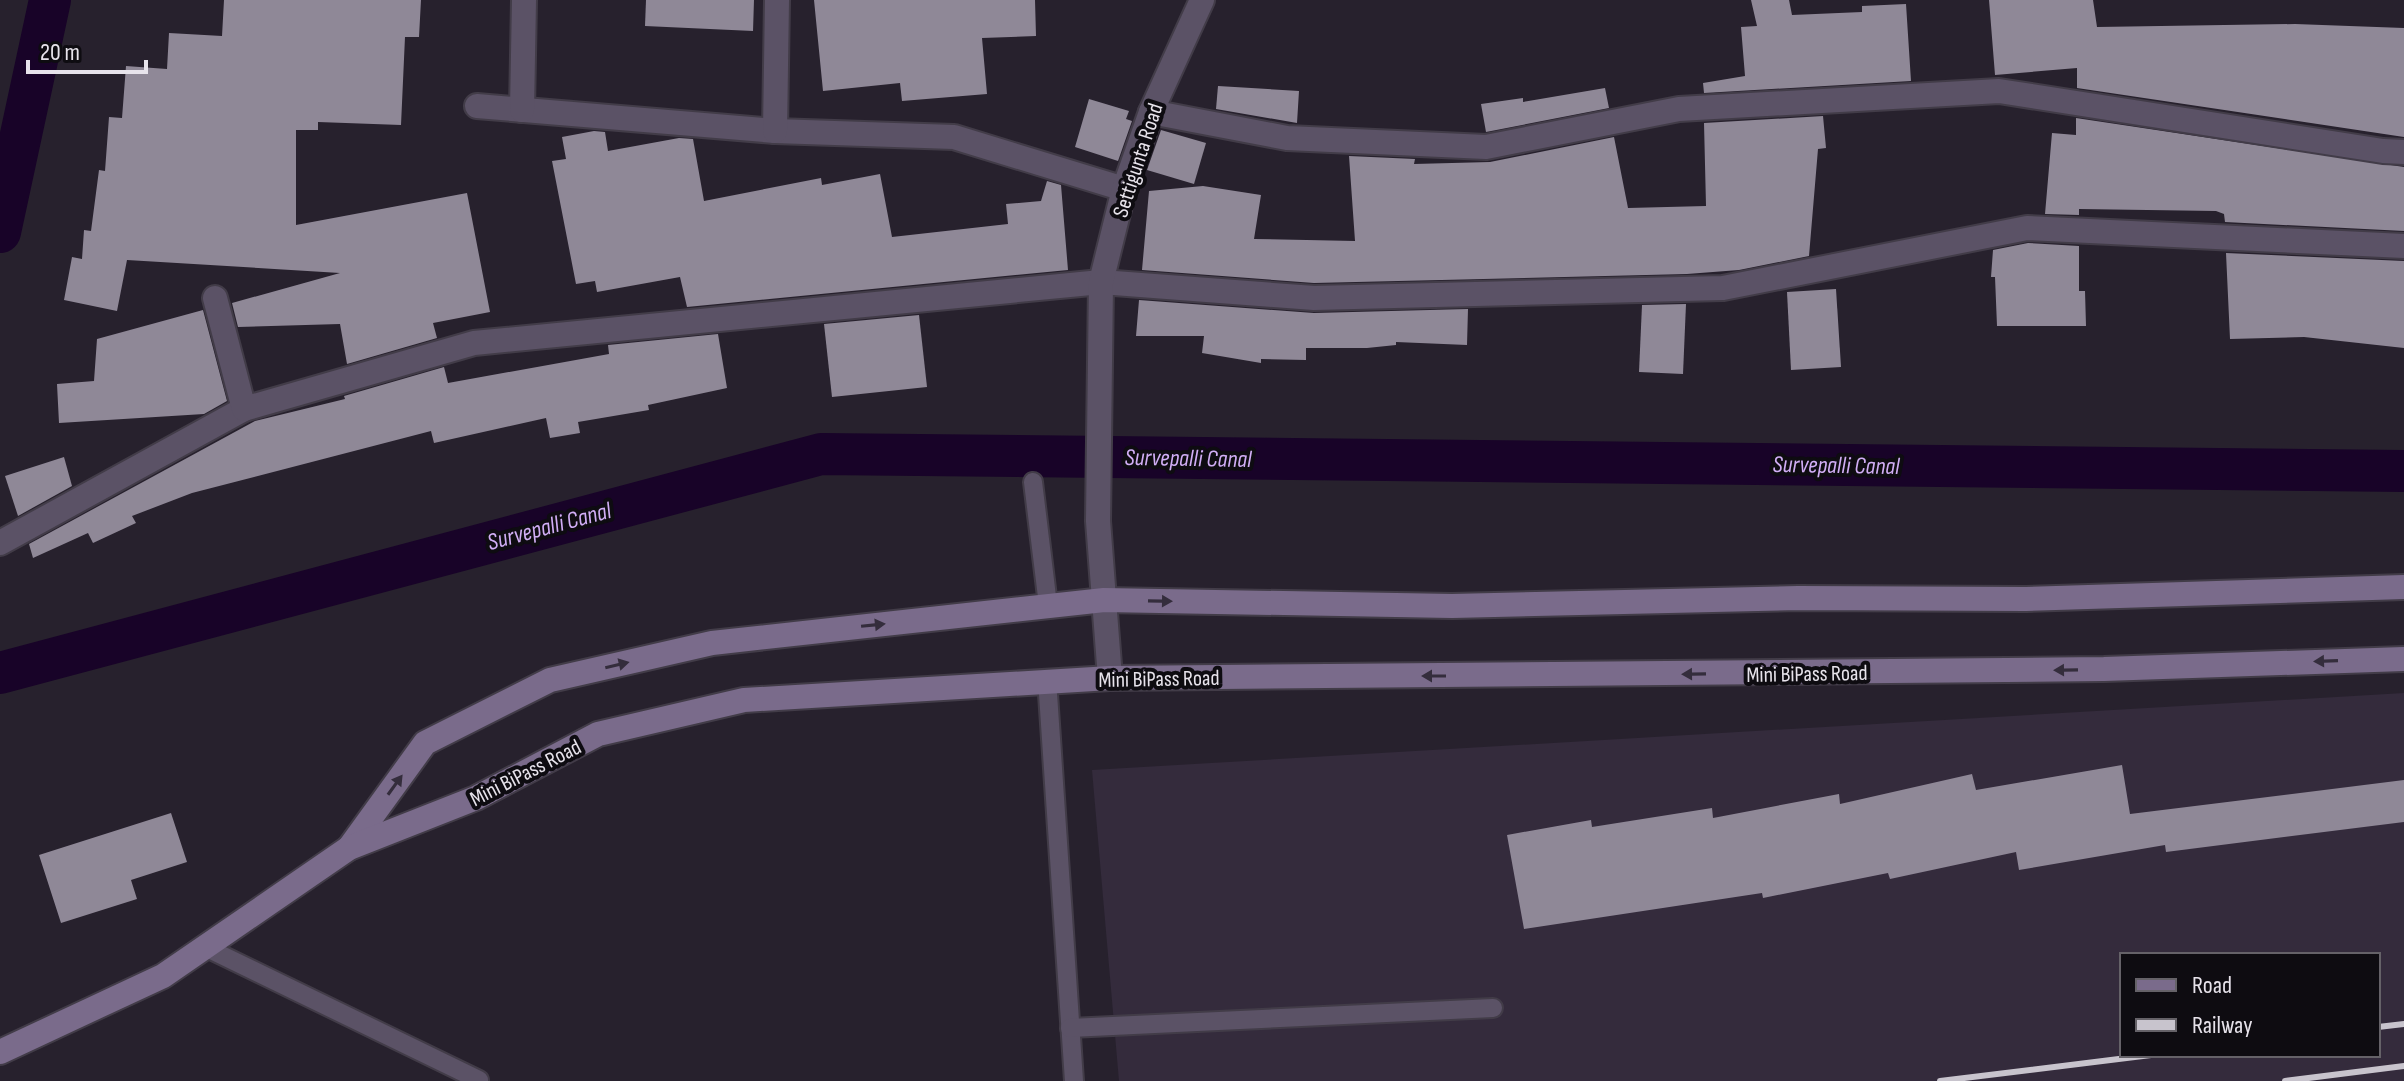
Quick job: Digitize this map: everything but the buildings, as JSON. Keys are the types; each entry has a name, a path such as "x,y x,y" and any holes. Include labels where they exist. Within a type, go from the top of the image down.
{"main road":[{"path":"349,848 425,743 550,680 712,643 1104,600 1452,606 1798,598 2026,599 2404,587"},
{"name":"Mini BiPass Road","path":"0,1052 163,976 349,848 476,798 598,734 744,700 1047,679 2104,669 2404,659"}],"street":[{"path":"522,110 524,0"},
{"path":"775,131 777,0"},
{"name":"Settigunta Road","path":"1110,678 1098,521 1098,328 1101,282 1124,189 1151,112 1202,0"},
{"path":"1151,112 1287,138 1486,147 1679,109 1999,91 2404,152"},
{"path":"477,106 775,131 954,137 1124,189"},
{"path":"0,543 244,409 474,343 1101,282 1314,298 1723,288 2027,228 2404,246"},
{"path":"215,298 244,409"}],"lane":[{"path":"1033,482 1048,605"},
{"path":"1047,679 1074,1081"},
{"path":"205,947 479,1080"},
{"path":"1070,1028 1493,1008"}],"shaded area":[{"path":"2404,693 2404,1081 1119,1081 1092,770"}],"waterway":[{"path":"0,232 50,0"},
{"name":"Survepalli Canal","path":"0,673 821,454 2404,471"}],"railway":[{"path":"2380,1027 2404,1024"},
{"path":"1940,1081 2135,1057"},
{"path":"2285,1081 2404,1066"}]}
